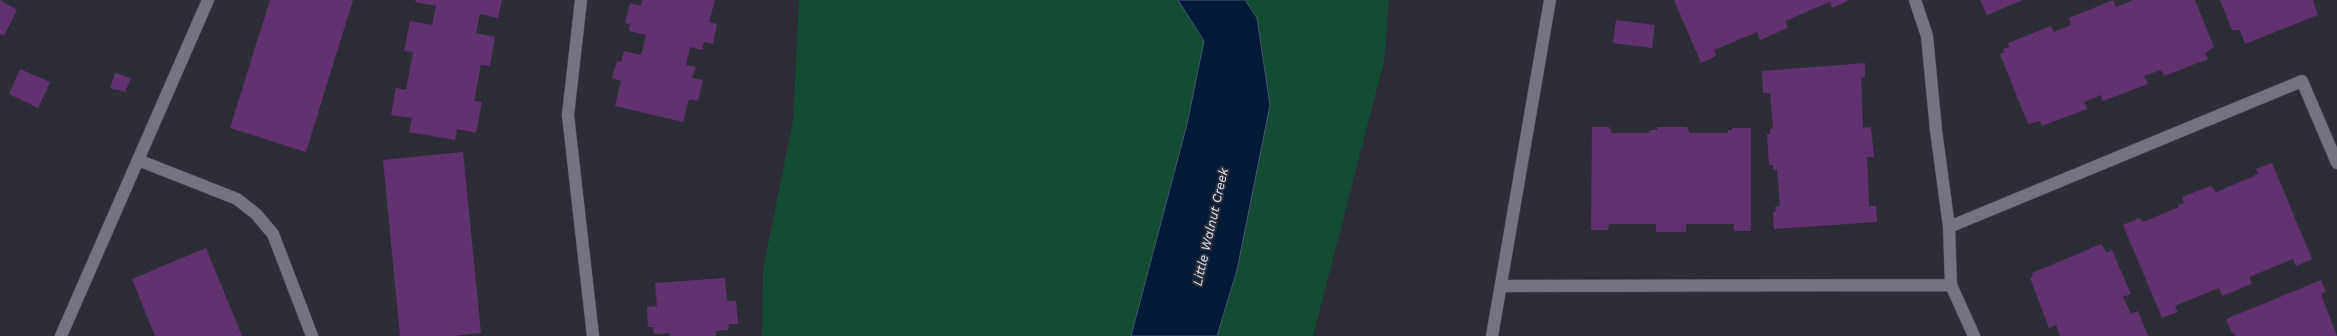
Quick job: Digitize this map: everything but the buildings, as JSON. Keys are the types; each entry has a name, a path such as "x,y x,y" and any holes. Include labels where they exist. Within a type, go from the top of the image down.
{"lane":[{"path":"61,336 208,0"},
{"path":"581,0 568,115 593,336"},
{"path":"1492,336 1550,0"},
{"path":"1915,0 1927,36 1936,130 1949,227 1951,285 1974,336"},
{"path":"1949,227 2302,82 2337,163"},
{"path":"138,160 237,199 256,214 273,234 312,336"},
{"path":"1501,286 1951,285"}],"green space":[{"path":"799,0 1389,0 1384,61 1313,336 762,336 763,270 793,121"}],"water":[{"name":"Little Walnut Creek","path":"1178,0 1245,0 1257,18 1270,105 1237,270 1217,336 1131,336 1187,124 1204,41"}]}
